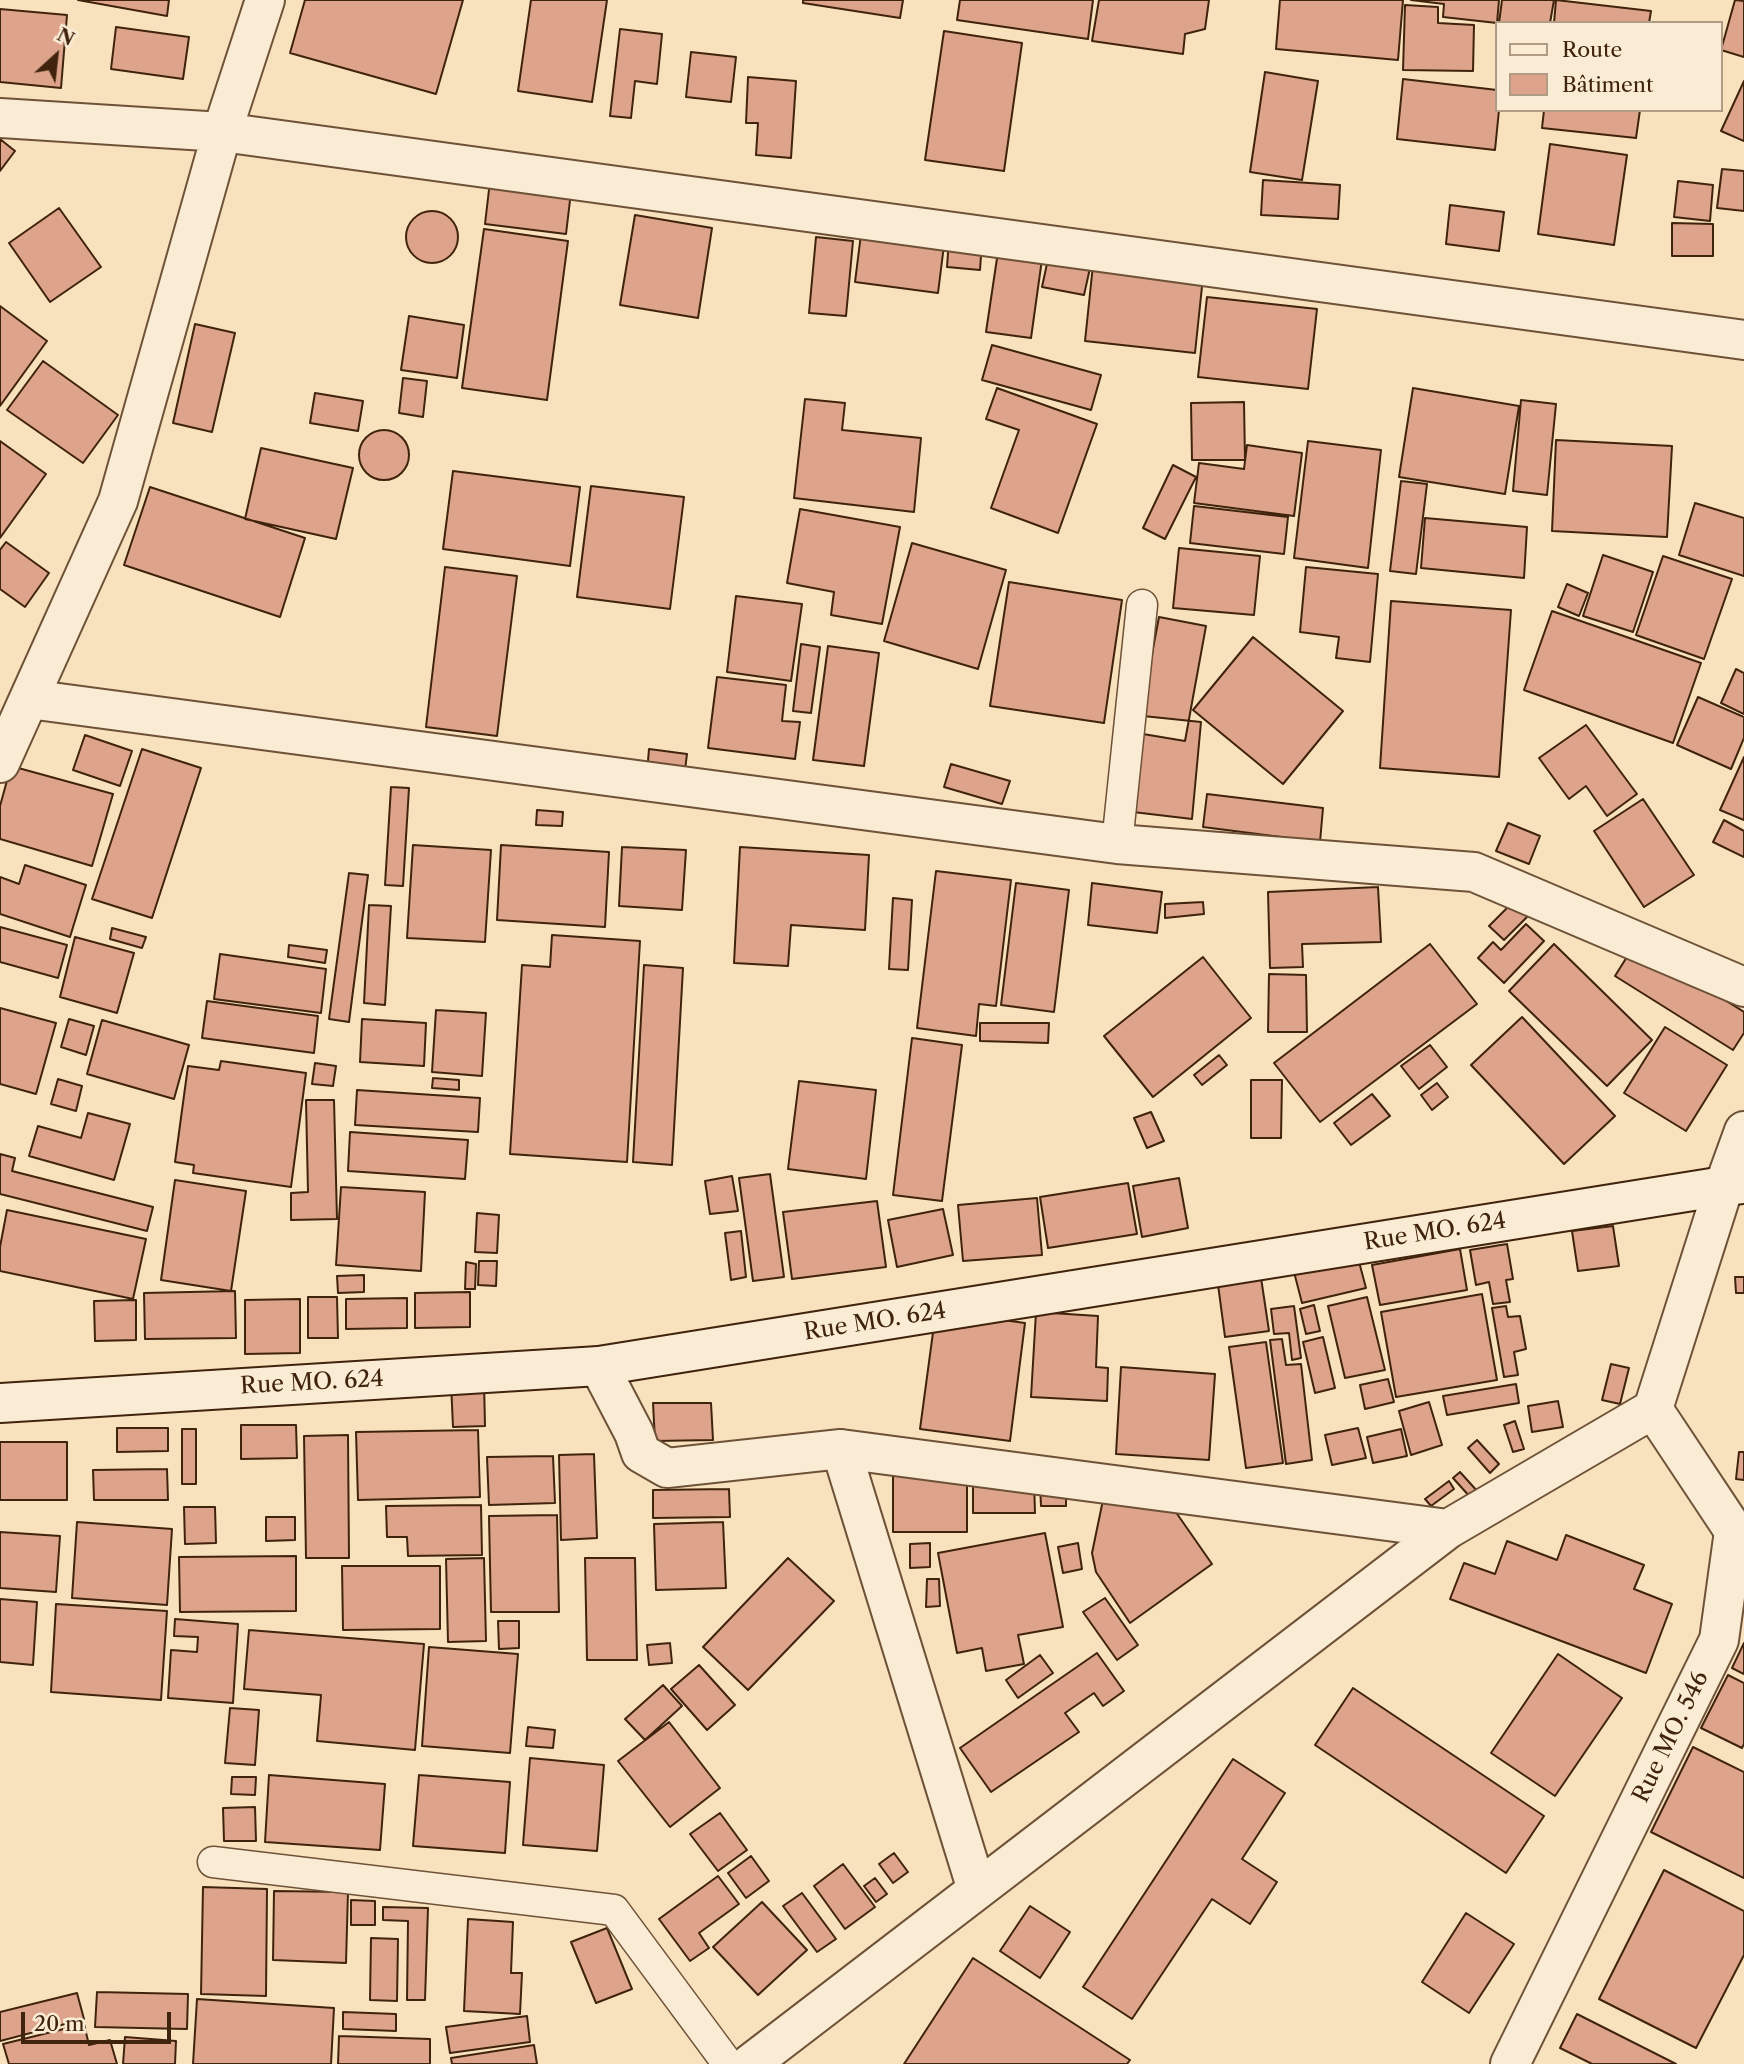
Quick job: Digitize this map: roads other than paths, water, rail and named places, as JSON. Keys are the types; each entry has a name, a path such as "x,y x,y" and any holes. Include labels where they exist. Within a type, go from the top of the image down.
{"street":[{"path":"0,763 118,501 222,132 265,0"},
{"path":"0,118 222,132 1744,340"},
{"path":"29,699 1117,844 1474,872 1744,987"},
{"path":"750,2064 1448,1529 1653,1409 1734,1185 1744,1131"},
{"name":"Rue MO. 624","path":"0,1402 598,1366 1734,1185"},
{"path":"598,1366 634,1433 641,1453 667,1468 841,1449 1448,1529"},
{"name":"Rue MO. 546","path":"1510,2064 1719,1640 1734,1531 1653,1409"},
{"path":"841,1449 977,1890"}],"lane":[{"path":"1117,844 1142,605"},
{"path":"214,1862 614,1910 728,2064"}]}
